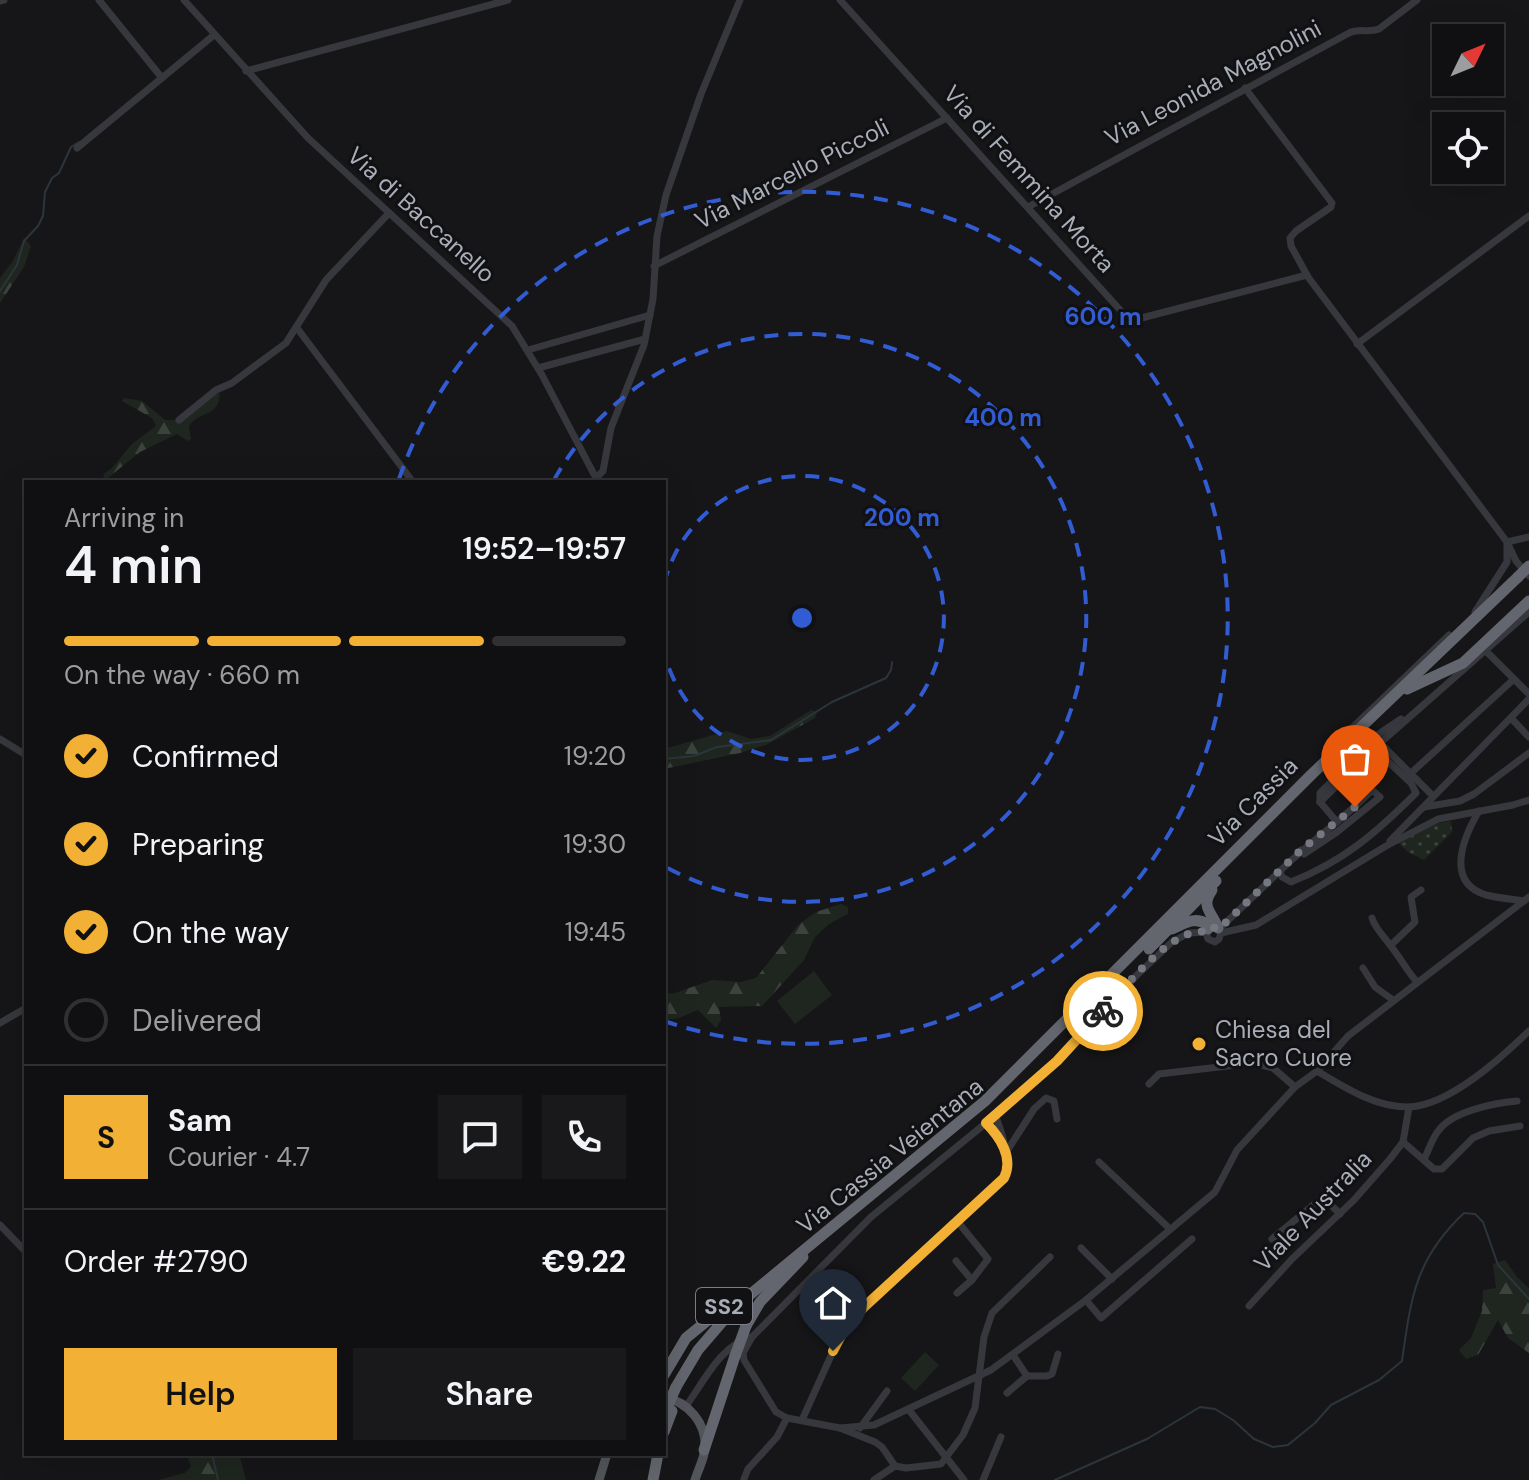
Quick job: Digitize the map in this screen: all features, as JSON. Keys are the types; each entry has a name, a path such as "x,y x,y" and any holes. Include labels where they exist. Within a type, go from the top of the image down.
{"highway":[{"name":"Via Cassia","path":"1168,930 1523,576 1529,562"},
{"name":"Via Cassia","path":"1149,938 1352,735 1523,576"},
{"path":"1407,689 1463,663 1529,603"},
{"path":"1195,891 1201,879 1249,830"},
{"path":"1214,930 1206,901 1220,876"},
{"path":"1168,930 1192,920 1202,921 1214,930"},
{"name":"Via Cassia Veientana","path":"667,1412 679,1388 739,1311 801,1254 988,1106 1168,930"},
{"name":"Via Cassia Veientana","path":"817,1242 985,1101 1149,938"},
{"name":"SS2","path":"704,1450 735,1356 749,1332 760,1302 801,1254"},
{"name":"SS2","path":"666,1371 678,1349 697,1328 770,1271 801,1254"},
{"path":"646,1480 651,1456"},
{"path":"653,1480 658,1456"}],"main road":[{"path":"666,1398 686,1406 700,1424 704,1450"},
{"name":"SS2","path":"695,1480 704,1450"},
{"path":"599,1480 606,1456"}],"street":[{"path":"99,0 162,78"},
{"name":"Via di Baccanello","path":"184,0 308,138 508,322 528,350 598,480"},
{"path":"246,71 508,0"},
{"path":"598,480 603,471 611,428 645,339 657,236 666,195 701,94 740,0"},
{"name":"Via di Femmina Morta","path":"840,0 1131,321 1307,275"},
{"name":"Via Leonida Magnolini","path":"1028,207 1354,30 1379,29 1417,0"},
{"path":"77,148 214,35"},
{"path":"1245,88 1332,204 1290,238 1291,246 1307,275 1507,542 1523,576 1475,612 1400,681 1249,830"},
{"name":"Via Marcello Piccoli","path":"654,266 947,118"},
{"path":"179,420 216,390 232,383 283,345 326,280 389,213"},
{"path":"1357,344 1529,216"},
{"path":"528,350 650,315"},
{"path":"297,328 411,480"},
{"path":"538,368 645,339"},
{"path":"1507,542 1529,537"},
{"path":"1475,612 1507,562 1507,542"},
{"path":"1507,562 1516,561"},
{"path":"1350,771 1367,742 1434,692 1529,603"},
{"path":"1433,796 1380,743 1529,612"},
{"path":"1386,846 1529,696 1487,652"},
{"path":"1410,774 1514,679"},
{"path":"1511,718 1529,735"},
{"path":"0,739 24,754"},
{"path":"1265,884 1291,882 1344,855 1376,833 1416,793 1411,783 1367,742"},
{"path":"1337,822 1320,802 1320,793 1376,751"},
{"path":"1421,808 1460,801 1474,794 1529,753"},
{"path":"1301,850 1304,854 1326,840 1380,797 1350,771"},
{"path":"1214,930 1371,791"},
{"path":"686,1406 724,1353 745,1338 871,1217 1057,1061 1172,942 1189,933 1256,925 1386,846 1438,819 1529,800"},
{"path":"1479,811 1467,832 1460,854 1466,880 1473,889 1485,894 1526,899"},
{"path":"1280,871 1282,877 1291,882"},
{"path":"1391,945 1415,922 1411,897 1421,890"},
{"path":"840,1428 860,1428 909,1410 991,1370 1086,1300 1215,1192 1237,1150 1348,1036 1526,899"},
{"path":"1372,918 1376,930 1391,945 1402,965 1417,982"},
{"path":"1363,968 1375,987 1393,1000"},
{"path":"0,1023 24,1009"},
{"path":"1317,1071 1360,1095 1409,1107 1431,1101 1467,1083 1529,1031"},
{"path":"1149,1084 1159,1074 1253,1063 1273,1068 1295,1087"},
{"path":"1005,1154 1034,1109 1046,1098 1054,1101 1057,1119"},
{"path":"1517,1101 1492,1103 1447,1122 1437,1131 1424,1159 1434,1169 1442,1169 1473,1138 1489,1131 1520,1126"},
{"name":"Viale Australia","path":"1249,1306 1380,1172 1403,1142 1409,1107"},
{"path":"802,1420 833,1351 850,1323 877,1294 1005,1176 1005,1154 995,1115"},
{"path":"986,1123 1003,1142"},
{"name":"Viale Australia","path":"1403,1142 1424,1159"},
{"path":"1099,1162 1170,1229"},
{"path":"1272,1239 1323,1197 1340,1214"},
{"path":"957,1293 972,1280 987,1257 958,1222"},
{"path":"0,1225 24,1250"},
{"path":"1086,1300 1101,1318 1192,1239"},
{"path":"1081,1248 1112,1279"},
{"path":"874,1480 895,1466 906,1468 941,1464 963,1435 975,1408 984,1337 992,1313 1050,1257"},
{"path":"956,1261 972,1280"},
{"path":"749,1332 744,1360 771,1407 787,1418 840,1428 875,1442 895,1466"},
{"path":"1007,1393 1027,1376 1052,1374 1058,1354"},
{"path":"1013,1355 1027,1376"},
{"path":"860,1428 887,1391"},
{"path":"909,1410 964,1480"},
{"path":"744,1479 748,1469 777,1437 787,1418"},
{"path":"983,1480 1001,1437"}],"green space":[{"path":"24,238 31,246 24,267 0,303 0,278 13,261"},
{"path":"220,393 216,407 189,426 191,439 188,441 177,434 140,452 103,480 104,474 132,444 156,426 152,418 122,401 124,398 142,401 165,420 179,420 208,396"},
{"path":"811,710 817,712 815,718 766,745 666,769 666,748 727,731 751,739 770,736"},
{"path":"1451,821 1452,832 1424,860 1398,843 1433,824"},
{"path":"841,904 848,907 848,914 829,924 815,937 804,960 762,1006 719,1007 721,1020 716,1028 698,1010 666,1020 666,994 712,980 741,982 756,978 798,925 816,912"},
{"path":"814,971 832,995 795,1024 777,1001"},
{"path":"1505,1260 1529,1288 1529,1353 1508,1338 1498,1320 1478,1355 1466,1359 1459,1350 1471,1338 1482,1311 1483,1290 1496,1288 1493,1264"},
{"path":"824,1273 841,1291 824,1309 806,1291"},
{"path":"925,1352 939,1365 915,1391 901,1378"},
{"path":"187,1456 240,1456 246,1480 158,1480 185,1473 191,1466"}],"waterway":[{"path":"0,291 17,265 24,241 43,216 45,192 52,178 59,173 71,147 79,142"},
{"path":"666,759 694,756 717,747 771,740 832,702 886,678 892,662"},
{"path":"1055,1480 1147,1439 1200,1407 1215,1409 1254,1439 1273,1447 1288,1445 1331,1405 1379,1380 1402,1361 1413,1299 1425,1263 1464,1213 1475,1214 1483,1222 1498,1265 1529,1299"},
{"path":"212,1456 218,1480"}],"way so far":[{"path":"1103,1011 1172,942 1189,933 1206,932 1212,927 1219,929 1301,850 1355,807"}],"place":[{"name":"Chiesa del Sacro Cuore","path":"1199,1044"}],"route":[{"path":"833,1351 844,1330 863,1308 1004,1178 1007,1169 1003,1142 986,1123 1057,1061 1103,1011"}]}
